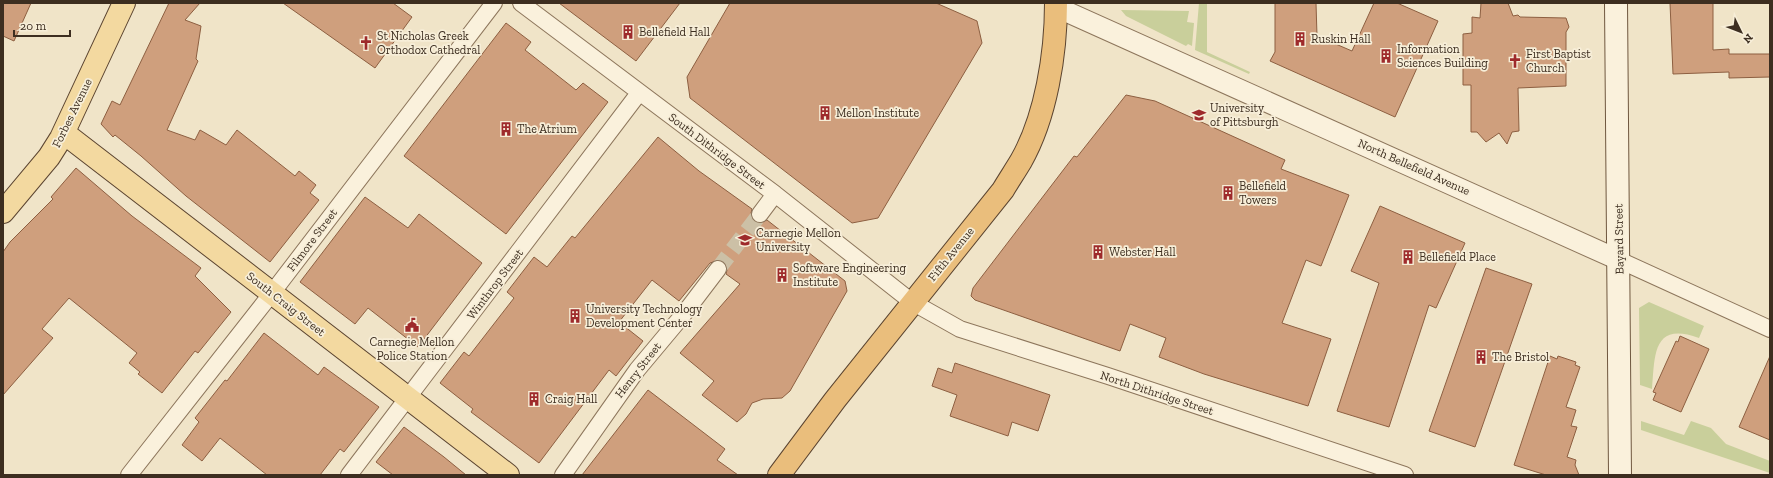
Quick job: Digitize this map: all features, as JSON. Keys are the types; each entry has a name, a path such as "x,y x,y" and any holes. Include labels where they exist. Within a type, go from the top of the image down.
{"highway":[{"name":"Fifth Avenue","path":"779,475 835,400 912,302 1003,190 1022,160 1045,100 1052,66 1053,4"}],"main road":[{"name":"Forbes Avenue","path":"3,212 49,157 64,133 124,3"},
{"name":"Bayard Street","path":"1616,3 1620,475"},
{"name":"South Craig Street","path":"64,133 508,475"}],"street":[{"name":"Filmore Street","path":"129,475 272,293 494,3"},
{"name":"South Dithridge Street","path":"521,3 775,194 912,302"},
{"name":"North Bellefield Avenue","path":"1053,4 1770,329"},
{"name":"Winthrop Street","path":"349,475 639,93"},
{"path":"760,214 775,194"},
{"name":"Henry Street","path":"563,475 637,370 683,315 718,269"},
{"name":"North Dithridge Street","path":"912,302 960,329 1108,376 1405,475"}],"green space":[{"path":"1199,3 1207,3 1207,52 1250,72 1249,74 1195,50"},
{"path":"1121,10 1189,11 1187,22 1194,23 1192,46 1188,44 1186,46 1126,16"},
{"path":"1649,302 1704,326 1699,338 1684,334 1672,334 1664,338 1659,345 1656,354 1652,389 1640,385 1639,308"},
{"path":"1641,421 1684,435 1691,421 1711,428 1726,444 1770,461 1770,473 1641,430"}],"building":[{"path":"3,3 31,3 14,41 3,36"},
{"path":"169,3 200,3 185,20 201,26 196,59 198,61 167,130 195,140 200,130 226,145 237,130 295,176 299,171 316,185 310,193 319,200 270,262 186,196 115,135 113,137 101,124 112,101 120,105"},
{"name":"St Nicholas Greek Orthodox Cathedral","path":"283,3 393,3 412,17 375,68"},
{"name":"Bellefield Hall","path":"559,3 680,3 636,61"},
{"name":"Mellon Institute","path":"730,3 936,3 977,21 982,43 878,218 852,223 690,98 687,77"},
{"name":"Information Sciences Building","path":"1275,3 1316,3 1317,36 1352,51 1374,3 1397,3 1438,21 1395,117 1270,61 1275,52"},
{"name":"First Baptist Church","path":"1481,3 1508,3 1513,16 1566,18 1569,27 1566,32 1566,86 1518,88 1519,131 1512,132 1507,144 1499,133 1486,142 1477,132 1471,132 1471,85 1463,85 1463,34 1472,33 1472,17 1480,18"},
{"path":"1670,3 1713,3 1713,50 1729,49 1729,54 1770,54 1770,77 1729,78 1729,72 1673,74"},
{"name":"The Atrium","path":"506,23 531,42 525,50 576,90 583,83 608,102 506,234 404,156"},
{"path":"1126,95 1155,101 1285,160 1281,169 1349,195 1321,266 1306,260 1282,323 1331,339 1308,406 1204,374 1159,357 1166,338 1130,324 1120,351 975,300 971,296 973,288 1074,156 1077,157"},
{"path":"658,137 699,171 752,209 751,213 754,221 759,223 767,220 845,281 847,291 790,391 782,398 763,399 752,403 746,414 737,422 702,395 714,381 680,353 740,284 726,274 727,265 723,261 719,260 710,263 679,301 652,280 619,322 643,341 616,376 609,370 539,463 471,412 473,409 440,383 464,352 469,356 514,298 507,292 534,257 547,267 572,236 575,238"},
{"path":"76,168 132,216 201,268 195,276 231,312 198,353 195,351 162,393 138,374 140,372 129,363 137,353 69,298 42,329 53,338 3,395 3,252 10,242 53,199 51,197"},
{"path":"365,197 408,228 419,214 482,263 418,347 368,308 355,324 300,282"},
{"path":"1380,206 1465,243 1436,308 1429,305 1389,427 1337,411 1379,283 1351,271"},
{"name":"The Bristol","path":"1486,268 1532,284 1475,447 1429,431"},
{"path":"264,333 318,375 324,367 379,407 344,452 340,449 320,475 267,475 220,438 202,461 182,445 199,422 195,418 225,380 227,381"},
{"path":"1680,336 1709,349 1681,412 1653,400 1656,393 1653,392 1676,341 1678,342"},
{"path":"1550,356 1557,359 1558,356 1576,362 1575,365 1580,367 1566,407 1576,410 1571,426 1577,427 1567,457 1576,460 1575,465 1579,475 1546,475 1514,465"},
{"path":"1770,356 1770,440 1739,427"},
{"path":"955,363 1050,395 1038,431 1012,422 1008,436 950,416 957,395 932,386 938,368 952,373"},
{"path":"648,390 725,449 717,460 738,475 582,475"},
{"path":"404,427 466,475 393,475 376,462"}],"tunnel":[{"path":"718,269 760,214"}],"place":[{"name":"Bellefield Hall","path":"628,32"},
{"name":"Ruskin Hall","path":"1300,39"},
{"name":"St Nicholas Greek Orthodox Cathedral","path":"366,43"},
{"name":"Information Sciences Building","path":"1386,56"},
{"name":"First Baptist Church","path":"1515,61"},
{"name":"Mellon Institute","path":"825,113"},
{"name":"University of Pittsburgh","path":"1199,115"},
{"name":"The Atrium","path":"506,129"},
{"name":"Bellefield Towers","path":"1228,193"},
{"name":"Carnegie Mellon University","path":"745,240"},
{"name":"Webster Hall","path":"1098,252"},
{"name":"Bellefield Place","path":"1408,257"},
{"name":"Software Engineering Institute","path":"782,275"},
{"name":"University Technology Development Center","path":"575,316"},
{"name":"Carnegie Mellon Police Station","path":"412,325"},
{"name":"The Bristol","path":"1481,357"},
{"name":"Craig Hall","path":"534,399"}]}
